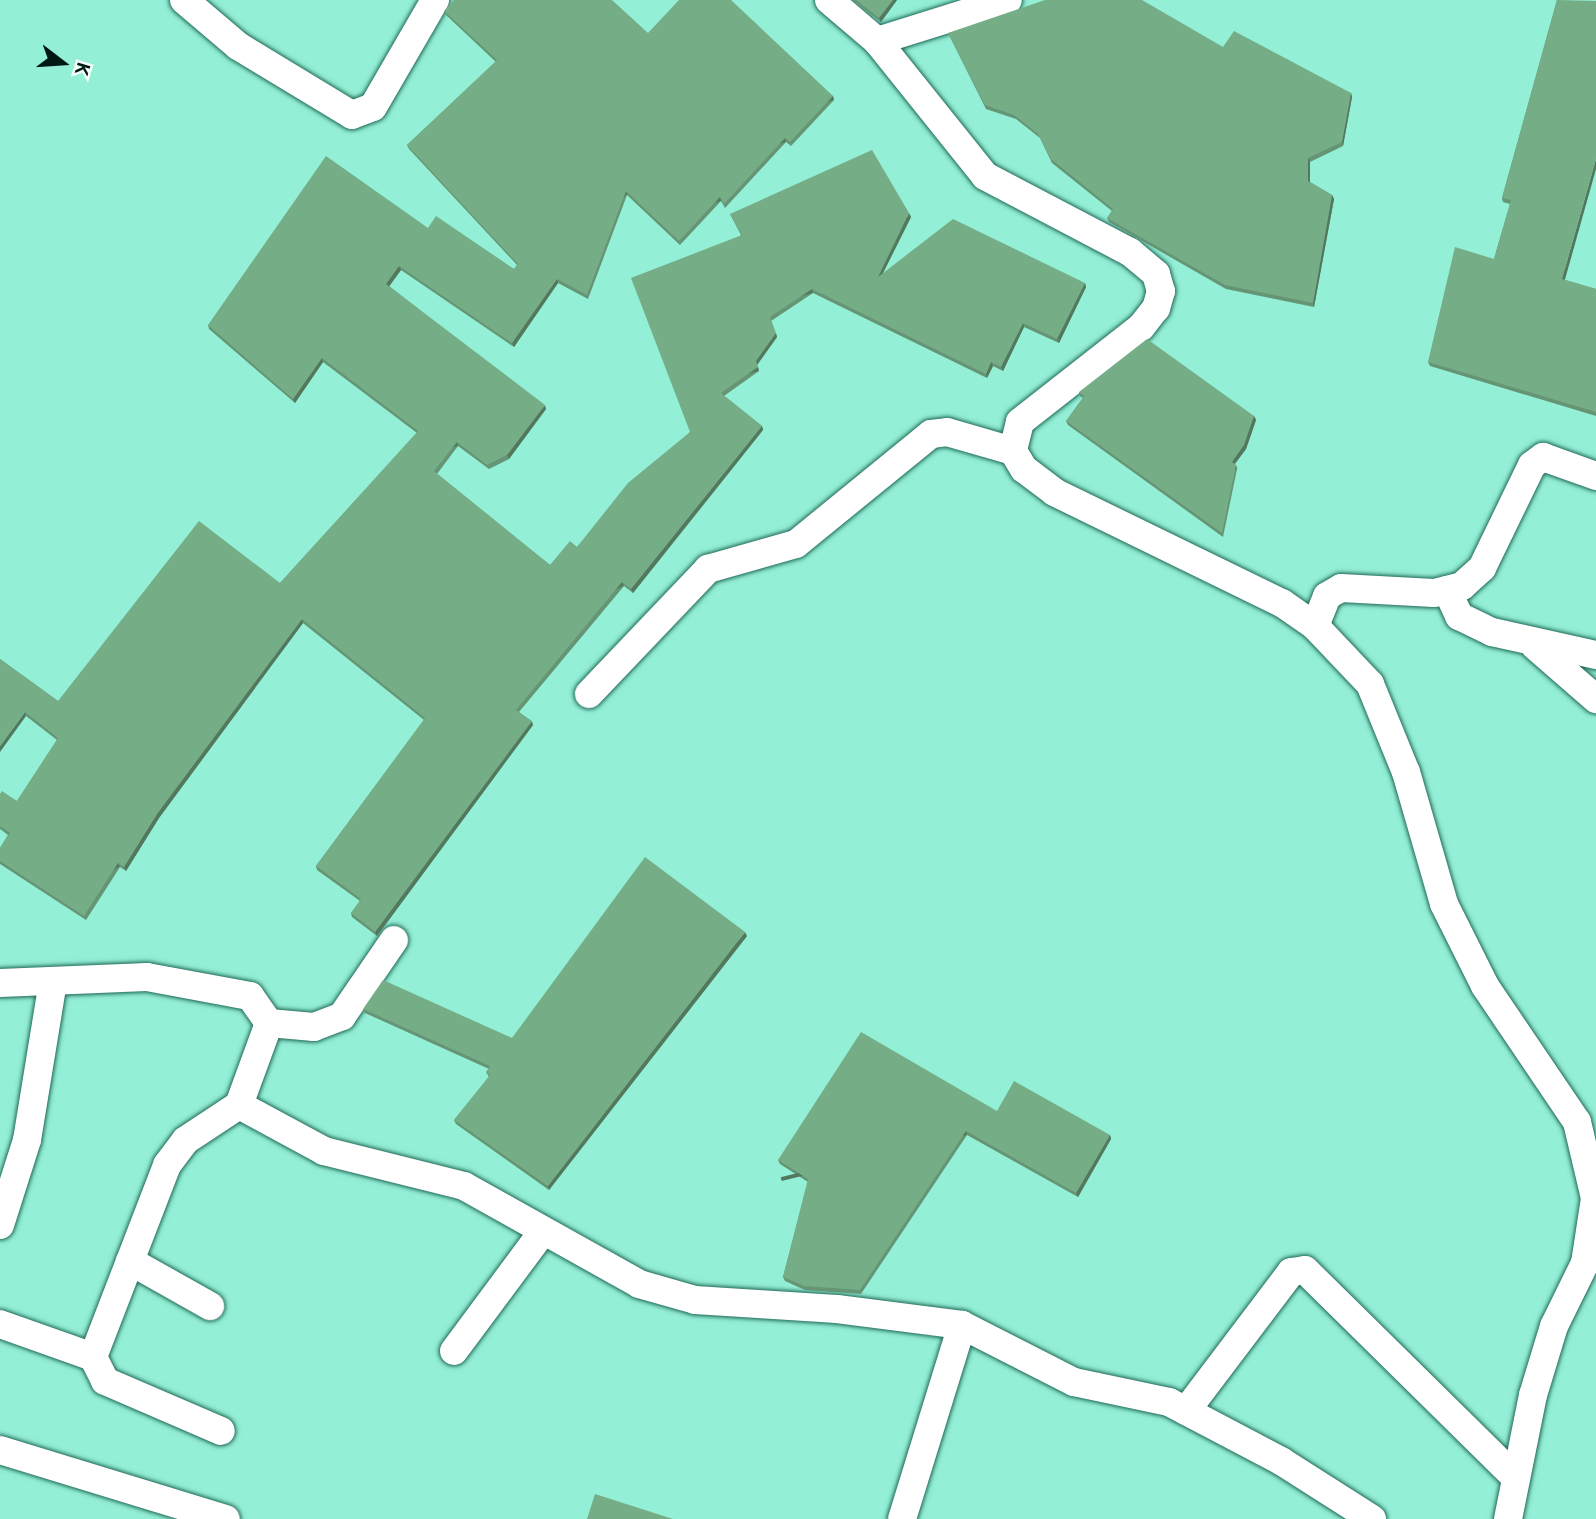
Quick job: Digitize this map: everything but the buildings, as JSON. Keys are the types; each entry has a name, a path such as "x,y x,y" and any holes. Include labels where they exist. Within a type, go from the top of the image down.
{"street":[{"path":"184,0 238,46 352,115 373,107 435,0"},
{"path":"829,0 877,41 985,176 1130,252 1156,274 1161,291 1156,308 1141,327 1020,422 1013,451"},
{"path":"877,41 1008,0"},
{"path":"589,694 708,569 796,544 931,434 947,432 1013,451 1024,469 1054,492 1231,574 1315,626 1370,684 1406,772 1444,904 1485,986 1577,1122 1595,1198 1585,1262 1553,1326 1532,1395 1508,1519"},
{"path":"1315,626 1327,596 1341,588 1447,590 1462,586 1482,568 1532,465 1543,457 1596,476"},
{"path":"1447,590 1459,615 1492,632 1534,645 1596,654"},
{"path":"1534,645 1596,699"},
{"path":"0,984 147,977 250,996 269,1023 314,1027 342,1016 394,940"},
{"path":"0,1225 27,1140 53,981"},
{"path":"93,1357 167,1165 186,1140 239,1105 269,1023"},
{"path":"239,1105 324,1151 464,1186 639,1284 695,1300 838,1309 962,1325 1074,1382 1169,1402 1281,1461 1372,1519"},
{"path":"454,1351 543,1231"},
{"path":"130,1261 210,1306"},
{"path":"1186,1411 1291,1272 1305,1270 1516,1478"},
{"path":"0,1324 93,1357 105,1381 221,1431"},
{"path":"902,1519 962,1325"},
{"path":"0,1450 226,1519"}]}
